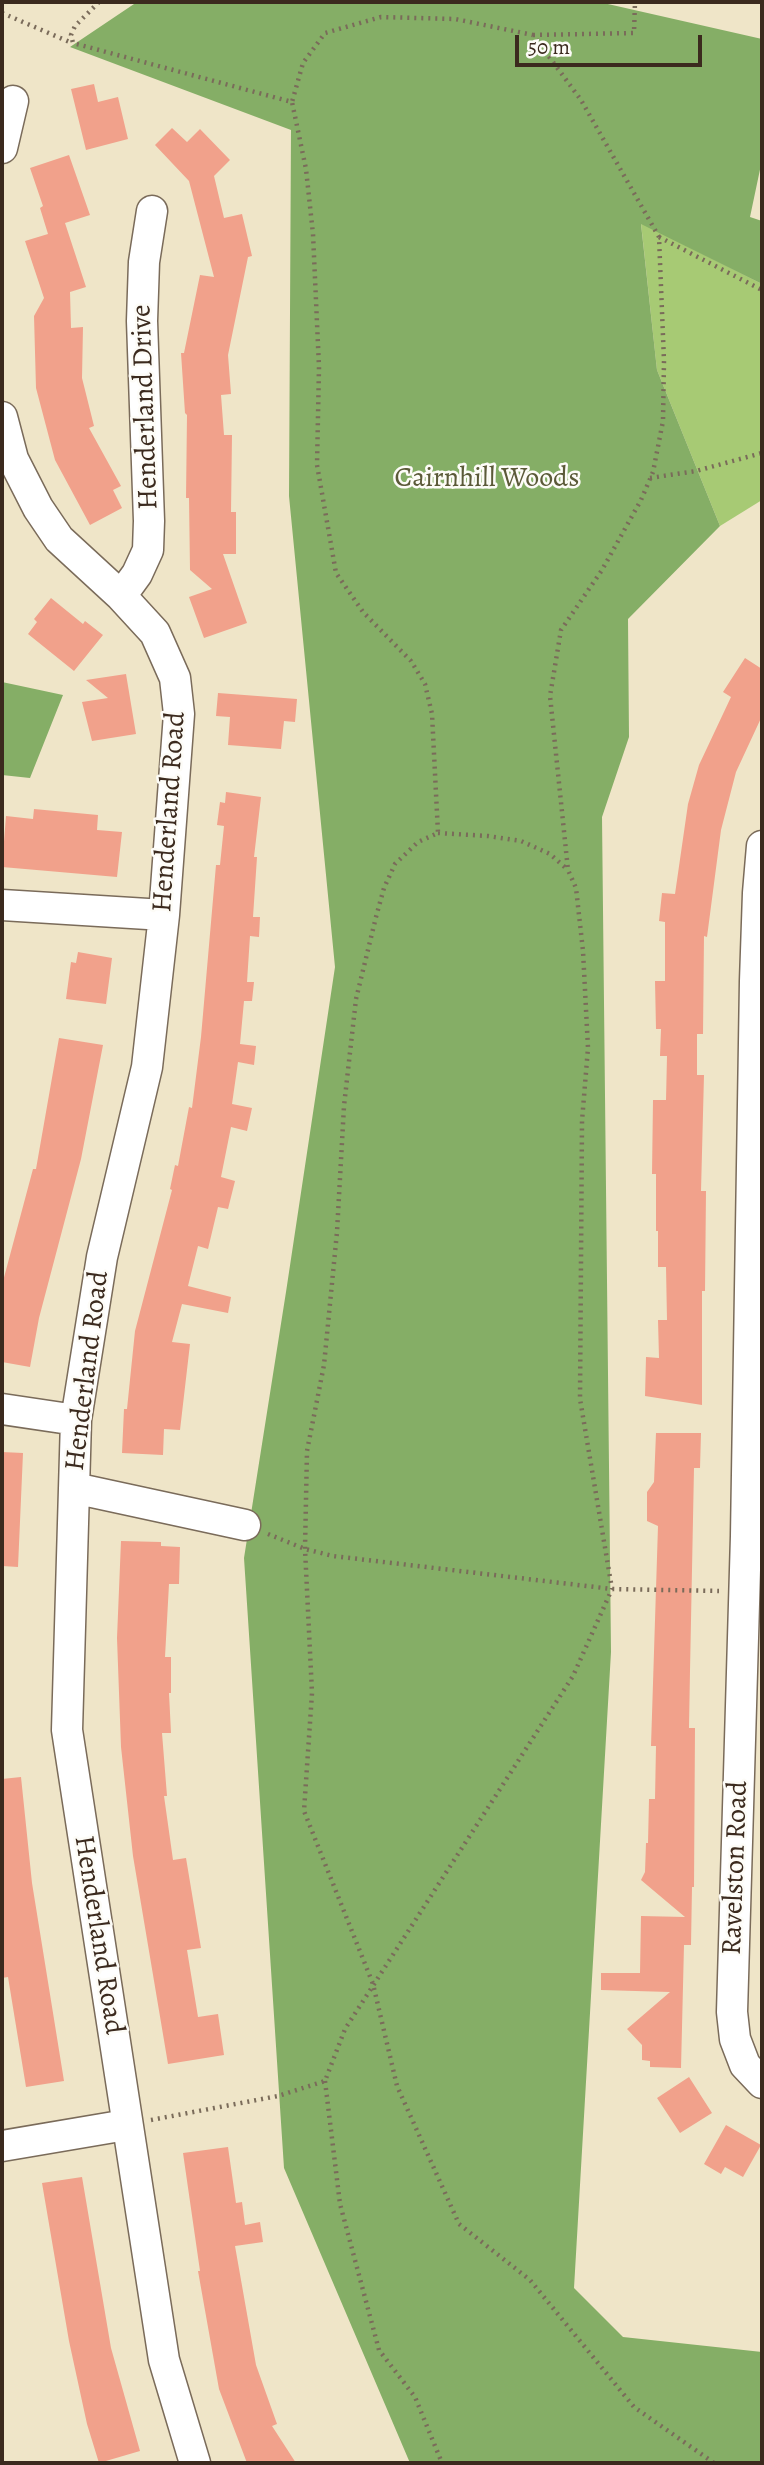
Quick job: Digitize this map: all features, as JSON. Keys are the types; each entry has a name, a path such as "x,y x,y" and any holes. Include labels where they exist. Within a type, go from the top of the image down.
{"street":[{"path":"2,148 13,101"},
{"name":"Henderland Drive","path":"121,596 137,574 148,550 142,321 144,262 152,211"},
{"name":"Henderland Road","path":"2,417 13,459 38,508 59,539 121,596 155,633 175,678 179,714 164,915 147,1067 102,1257 76,1420 67,1730 164,2360 195,2463"},
{"name":"Ravelston Road","path":"762,846 758,893 754,1536 732,2012 735,2039 745,2066 762,2083"},
{"path":"2,905 164,915"},
{"path":"2,1409 76,1420"},
{"path":"74,1488 246,1525"},
{"path":"2,2146 126,2125"}],"path":[{"path":"73,43 71,35 75,26 99,2"},
{"path":"438,834 432,714 425,684 411,661 363,612 336,573 317,465 320,366 313,233 306,169 292,102 303,63 325,33 359,23 381,17 455,19 533,35 634,33 635,2"},
{"path":"2,13 73,43 292,102"},
{"path":"442,2463 415,2397 379,2350 340,2204 325,2081 345,2029 573,1676 612,1589 580,1399 582,1121 588,1048 583,951 576,888 568,870 550,696 561,630 602,570 641,500 650,478 663,421 664,361 659,237 581,100 533,35"},
{"path":"659,237 762,290"},
{"path":"650,478 696,471 762,453"},
{"path":"568,870 550,854 521,841 488,836 438,834 418,842 395,864 379,908 356,999 344,1106 337,1232 324,1365 307,1451 305,1549 312,1693 304,1811 373,1984 397,2086 459,2224 530,2280 634,2407 714,2463"},
{"path":"246,1525 305,1549 333,1556 612,1589 720,1591"},
{"path":"126,2125 278,2096 325,2081"}],"green space":[{"name":"Cairnhill Woods","path":"137,2 599,2 762,39 762,160 750,217 762,221 762,284 641,224 657,370 720,526 628,619 629,737 602,817 611,1652 574,2288 623,2337 762,2352 762,2463 410,2463 284,2168 244,1558 335,967 289,496 291,130 70,47"},
{"path":"641,223 762,284 762,500 720,526 657,370"},
{"path":"2,682 63,695 30,778 2,775"}],"building":[{"path":"94,84 98,102 118,97 128,139 86,150 71,89"},
{"path":"172,128 187,142 200,129 230,160 214,176 224,218 242,214 252,256 248,257 228,355 231,394 221,395 224,435 232,435 231,512 236,512 236,554 223,554 247,623 204,638 189,597 212,589 190,570 189,498 186,498 187,415 181,353 184,353 200,275 214,277 189,181 155,145"},
{"path":"69,155 90,215 65,223 86,287 70,292 71,328 83,327 82,378 94,426 89,428 121,486 113,490 122,508 90,525 55,460 36,388 34,316 44,298 25,241 48,234 40,208 43,206 30,168"},
{"path":"51,598 83,624 85,621 103,635 74,671 28,634 37,622 34,619"},
{"path":"745,658 762,669 762,716 736,772 721,830 707,937 704,936 703,1034 697,1034 697,1075 704,1075 701,1191 706,1191 705,1291 702,1291 702,1405 645,1396 646,1357 659,1358 658,1320 667,1320 666,1267 658,1267 656,1174 652,1174 653,1100 666,1100 667,1056 660,1056 661,1029 656,1029 655,981 665,981 665,922 659,921 662,893 675,894 688,804 699,765 731,697 723,692"},
{"path":"126,674 136,734 92,741 82,702 108,698 86,680"},
{"path":"218,693 297,699 295,722 284,721 281,749 228,745 230,717 216,716"},
{"path":"226,792 261,797 254,857 257,857 253,917 260,917 259,937 250,936 247,982 254,982 252,1001 244,1001 240,1044 256,1046 254,1065 238,1062 232,1104 252,1108 247,1131 231,1127 221,1177 235,1181 228,1209 218,1207 208,1249 198,1246 188,1286 231,1297 228,1313 182,1304 172,1342 190,1344 180,1430 164,1429 163,1455 122,1453 124,1409 127,1409 135,1331 172,1190 170,1189 175,1165 178,1166 189,1107 192,1108 216,865 220,865 224,826 217,825 220,802 225,803"},
{"path":"34,809 98,815 97,830 122,832 117,877 2,867 6,816 33,819"},
{"path":"78,952 112,958 106,1004 66,999 71,962 76,963"},
{"path":"59,1038 103,1045 81,1159 39,1318 30,1367 2,1362 2,1285 33,1169 36,1169"},
{"path":"656,1433 701,1433 700,1468 694,1468 689,1728 695,1728 694,1887 691,1945 684,1945 681,2068 650,2067 650,2061 642,2060 642,2045 627,2029 670,1992 601,1990 601,1973 640,1973 641,1916 685,1917 641,1880 645,1872 648,1843 649,1799 655,1799 656,1746 651,1746 658,1526 647,1521 647,1492 654,1482"},
{"path":"2,1452 23,1453 18,1567 2,1566"},
{"path":"121,1541 161,1542 161,1546 180,1547 179,1584 169,1584 165,1657 171,1657 171,1733 162,1733 167,1796 164,1796 173,1860 186,1858 201,1948 187,1950 198,2017 218,2014 224,2055 168,2064 133,1856 121,1747 117,1638"},
{"path":"21,1777 32,1883 64,2081 26,2087 8,1977 2,1978 2,1779"},
{"path":"689,2077 712,2113 680,2133 657,2098"},
{"path":"726,2125 761,2145 743,2177 725,2167 721,2174 704,2164"},
{"path":"228,2147 236,2203 242,2202 245,2225 260,2222 263,2242 235,2246 256,2365 277,2424 272,2426 296,2463 247,2463 219,2389 198,2271 183,2153"},
{"path":"82,2177 111,2348 140,2451 99,2463 87,2424 69,2341 42,2183"}]}
